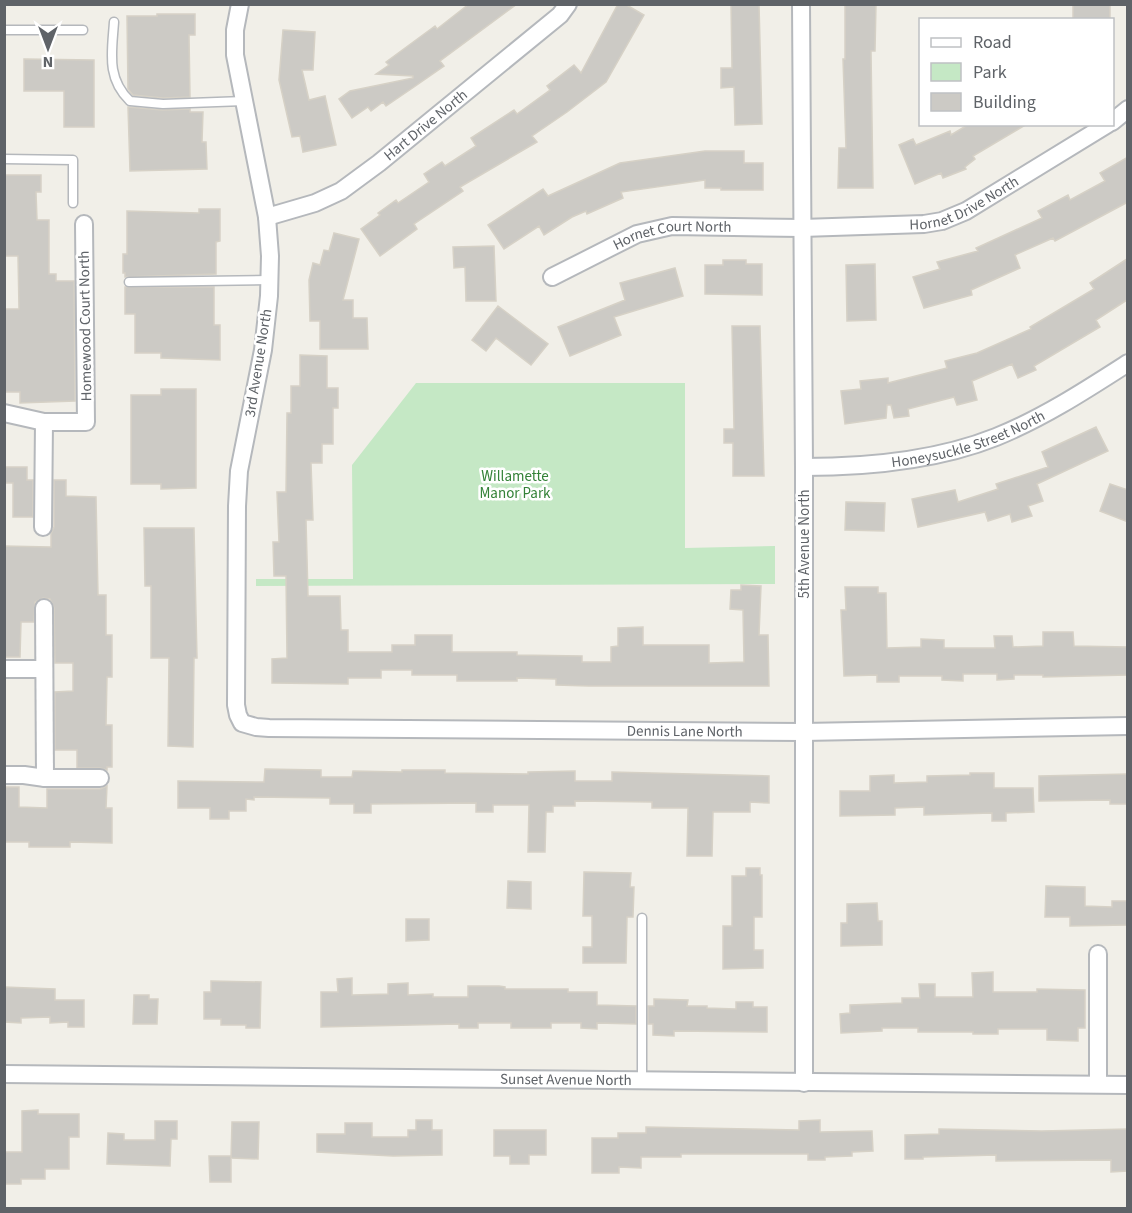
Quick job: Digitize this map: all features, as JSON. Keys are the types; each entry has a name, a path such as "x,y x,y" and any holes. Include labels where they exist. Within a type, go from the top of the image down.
{"street":[{"name":"3rd Avenue North","path":"240,4 236,30 236,55 267,217 270,256 263,350 239,471 236,705 242,723"},
{"name":"Hart Drive North","path":"267,217 315,203 341,191 379,163 560,15 568,4"},
{"name":"5th Avenue North","path":"801,4 804,1083"},
{"path":"1114,121 1128,108"},
{"name":"Hornet Drive North","path":"802,228 924,224 942,221 966,211 1105,126"},
{"name":"Homewood Court North","path":"4,413 44,422 86,422 84,224"},
{"name":"Hornet Court North","path":"552,277 637,234 653,229 690,226 802,228"},
{"name":"Honeysuckle Street North","path":"804,467 865,465 898,461 941,454 994,438 1041,416 1125,370"},
{"path":"42,527 44,422"},
{"path":"44,608 45,778"},
{"path":"4,669 44,669"},
{"name":"Dennis Lane North","path":"242,723 269,728 803,732 1128,726"},
{"path":"4,774 45,778 100,778"},
{"path":"1098,954 1098,1084"},
{"name":"Sunset Avenue North","path":"4,1074 804,1083 1128,1084"}],"lane":[{"path":"114,22 111,63 120,92 130,101 163,104 244,100"},
{"path":"4,30 83,30"},
{"path":"4,159 73,160 73,203"},
{"path":"129,282 270,280"},
{"path":"642,918 642,1081"}],"green space":[{"name":"Willamette Manor Park","path":"416,383 685,383 685,548 775,546 775,584 256,586 256,579 353,579 352,465"}],"building":[{"path":"469,4 517,4 440,61 444,66 414,87 386,106 383,102 371,111 368,107 352,118 339,99 350,91 413,78 413,76 376,74 389,65 386,62 435,26 437,29"},
{"path":"618,4 625,4 644,15 606,82 532,136 537,142 460,187 463,191 414,224 417,229 380,256 361,229 396,200 398,203 429,182 424,174 442,162 445,166 476,146 471,138 514,110 517,114 550,90 547,86 574,65 581,73"},
{"path":"731,4 759,4 762,124 735,125 734,87 721,88 721,68 732,68"},
{"path":"845,4 876,4 875,51 871,51 873,188 838,188 839,148 846,148 843,59 845,59"},
{"path":"1073,4 1110,4 1110,18 1073,18"},
{"path":"157,14 195,14 195,35 189,35 190,97 163,98 133,95 128,89 127,16 157,16"},
{"path":"283,30 315,32 313,70 302,70 309,100 325,96 336,145 303,152 300,136 292,137 279,80"},
{"path":"24,59 94,60 94,127 64,127 64,91 24,91"},
{"path":"128,107 162,110 190,109 190,112 203,112 202,142 206,142 207,169 130,171"},
{"path":"966,126 1024,126 973,156 975,159 965,167 966,169 943,178 941,173 915,184 899,145 913,139 916,145 950,131 951,135"},
{"path":"705,151 744,151 744,163 763,163 763,190 705,188 705,180 621,192 623,198 587,214 586,211 572,217 544,235 539,226 504,249 488,225 543,189 548,196 620,163"},
{"path":"1128,157 1128,202 1055,241 1053,238 1015,255 1020,268 971,290 972,295 924,308 913,277 940,269 937,262 978,251 976,248 1042,218 1038,211 1068,195 1070,200 1105,181 1100,173"},
{"path":"4,175 41,175 41,192 36,192 37,220 49,220 49,274 56,274 56,281 74,281 75,401 20,403 20,392 4,392 4,309 19,309 18,256 4,256"},
{"path":"199,209 220,209 220,241 216,242 216,274 125,277 123,254 127,254 127,211 199,213"},
{"path":"334,233 359,239 343,300 353,300 353,318 367,318 368,349 320,349 320,321 310,321 309,280 313,263 320,265 324,250 329,251"},
{"path":"494,246 496,301 466,301 465,267 454,268 453,247"},
{"path":"1127,259 1127,300 1096,320 1100,327 1034,366 1036,370 1018,378 1012,364 972,381 977,400 957,405 954,397 908,409 909,416 894,418 891,405 887,405 886,418 845,424 841,391 861,389 860,381 888,378 888,383 947,368 945,361 977,353 1031,329 1030,327 1094,289 1090,283"},
{"path":"723,260 746,260 746,264 762,264 762,295 705,294 705,265 723,265"},
{"path":"875,264 876,320 847,321 846,265"},
{"path":"675,268 683,296 614,317 621,335 570,356 558,327 625,300 620,283"},
{"path":"125,287 214,287 214,325 220,325 220,360 161,358 161,353 135,353 135,314 125,314"},
{"path":"498,306 548,344 531,365 496,338 486,351 472,340"},
{"path":"732,326 760,326 764,476 733,476 733,443 724,443 724,429 734,429"},
{"path":"300,355 327,356 327,388 338,388 338,408 333,408 333,444 322,444 322,463 311,463 313,520 306,520 308,596 340,596 341,630 348,630 348,652 392,652 392,645 415,645 415,635 452,635 452,652 517,652 517,655 582,656 582,662 611,662 611,647 618,646 618,628 643,627 643,645 709,645 709,663 744,662 743,610 730,609 731,590 741,590 741,585 761,586 759,635 768,635 769,686 556,685 556,679 517,678 517,681 457,681 457,675 412,675 412,670 381,670 381,678 348,678 348,684 272,683 272,659 287,658 286,576 274,576 273,542 279,542 277,492 286,492 287,413 291,413 291,386 300,386"},
{"path":"161,389 196,389 196,488 161,489 161,484 131,484 131,395 161,395"},
{"path":"1096,427 1108,451 1037,484 1043,501 1028,506 1032,516 1012,522 1010,514 988,521 985,512 918,527 912,499 955,490 958,502 998,489 996,484 1048,467 1042,452"},
{"path":"4,467 27,467 27,480 33,480 33,517 13,517 13,483 4,483"},
{"path":"54,480 66,480 66,496 96,497 98,595 106,595 106,635 112,635 112,677 107,677 106,725 112,725 112,767 107,767 107,770 77,768 77,750 55,750 55,692 73,691 73,663 55,663 54,608 50,599 43,598 35,602 34,622 21,622 20,657 4,657 4,546 51,547 51,534 54,527"},
{"path":"1110,484 1128,490 1128,522 1100,511"},
{"path":"846,502 885,503 884,531 845,530"},
{"path":"144,528 194,528 197,658 194,658 193,747 168,746 169,658 151,658 151,586 145,586"},
{"path":"845,587 878,587 878,593 886,593 887,648 921,647 921,639 944,640 944,648 995,648 994,636 1012,636 1013,647 1043,646 1043,632 1073,632 1074,646 1128,647 1128,675 1043,677 1043,675 1014,675 1014,679 997,680 997,674 963,674 963,681 942,680 942,676 899,676 899,682 877,682 877,675 844,676 841,610 846,610"},
{"path":"265,769 321,770 321,777 352,777 353,771 445,770 445,773 528,774 528,772 575,771 575,781 612,781 612,772 769,776 769,803 750,802 750,812 713,812 712,856 687,856 688,808 652,808 652,802 575,801 575,806 553,806 553,812 546,812 545,852 528,852 529,805 493,805 493,812 476,812 476,803 371,804 371,813 354,813 354,804 330,804 330,798 254,797 254,800 246,799 246,811 229,811 229,819 210,819 210,808 178,808 178,781 264,782"},
{"path":"970,773 994,773 994,788 1033,788 1034,812 1006,813 1006,821 992,821 992,813 924,815 924,807 895,808 895,815 840,816 840,791 870,791 870,776 894,775 894,783 927,782 927,776 970,775"},
{"path":"1128,774 1128,804 1110,804 1110,800 1039,801 1039,776"},
{"path":"107,786 106,808 112,808 112,843 70,842 70,847 29,847 29,842 4,842 4,787 19,787 19,807 47,808 47,789 100,789"},
{"path":"746,868 760,868 760,875 762,875 762,917 754,917 754,950 763,950 763,968 723,969 723,926 732,926 732,876 746,876"},
{"path":"584,872 631,873 630,887 634,887 633,917 627,917 626,963 583,963 583,947 592,947 592,916 583,916"},
{"path":"508,881 531,882 531,909 507,908"},
{"path":"1046,886 1085,887 1085,906 1112,907 1112,901 1128,901 1128,925 1070,926 1070,917 1045,917"},
{"path":"877,903 878,921 882,921 882,945 841,946 841,923 847,923 847,904"},
{"path":"406,919 429,919 429,940 406,941"},
{"path":"993,972 993,992 1037,992 1037,989 1085,990 1085,1028 1078,1028 1078,1041 1047,1040 1047,1029 998,1029 998,1034 973,1034 973,1032 918,1032 918,1028 882,1028 882,1031 841,1033 840,1014 850,1013 850,1005 902,1003 902,998 920,998 919,984 935,984 935,997 973,997 972,973"},
{"path":"352,978 352,995 388,994 388,984 408,983 408,995 433,994 433,997 468,997 468,986 597,992 597,1005 636,1006 636,1024 597,1023 597,1029 581,1028 581,1023 551,1023 551,1028 511,1028 511,1023 478,1023 478,1028 459,1028 459,1024 321,1027 321,992 338,992 337,979"},
{"path":"211,981 261,982 260,1028 246,1028 246,1025 221,1025 221,1019 204,1019 204,992 211,992"},
{"path":"4,987 55,989 55,1000 84,1000 84,1027 68,1027 68,1022 50,1023 50,1017 21,1018 21,1023 4,1022"},
{"path":"134,995 149,995 149,999 158,999 157,1024 133,1024"},
{"path":"654,999 688,1000 687,1006 736,1009 736,1002 753,1002 753,1007 767,1007 767,1032 674,1031 674,1036 653,1035 653,1024 648,1024 648,1006 654,1006"},
{"path":"38,1110 38,1114 79,1114 79,1137 69,1137 69,1169 45,1169 45,1179 21,1179 21,1184 4,1184 4,1152 22,1152 22,1111"},
{"path":"416,1120 432,1120 432,1130 442,1130 442,1155 393,1156 317,1152 317,1134 345,1134 345,1123 372,1123 372,1137 408,1137 408,1130 416,1130"},
{"path":"820,1120 820,1132 872,1131 873,1151 852,1152 852,1156 825,1157 825,1160 808,1160 808,1154 681,1154 681,1157 641,1157 641,1168 619,1167 619,1173 592,1173 592,1138 618,1138 618,1133 646,1133 646,1127 799,1130 799,1121"},
{"path":"155,1121 177,1121 177,1139 171,1139 170,1166 107,1164 108,1133 124,1134 124,1140 155,1140"},
{"path":"232,1122 259,1122 258,1159 231,1158"},
{"path":"939,1129 1042,1131 1128,1129 1128,1171 1111,1172 1111,1160 996,1161 996,1155 905,1159 905,1135 939,1134"},
{"path":"494,1130 546,1130 546,1155 529,1155 529,1164 510,1164 510,1156 494,1156"},
{"path":"209,1156 231,1156 231,1182 210,1182"}]}
